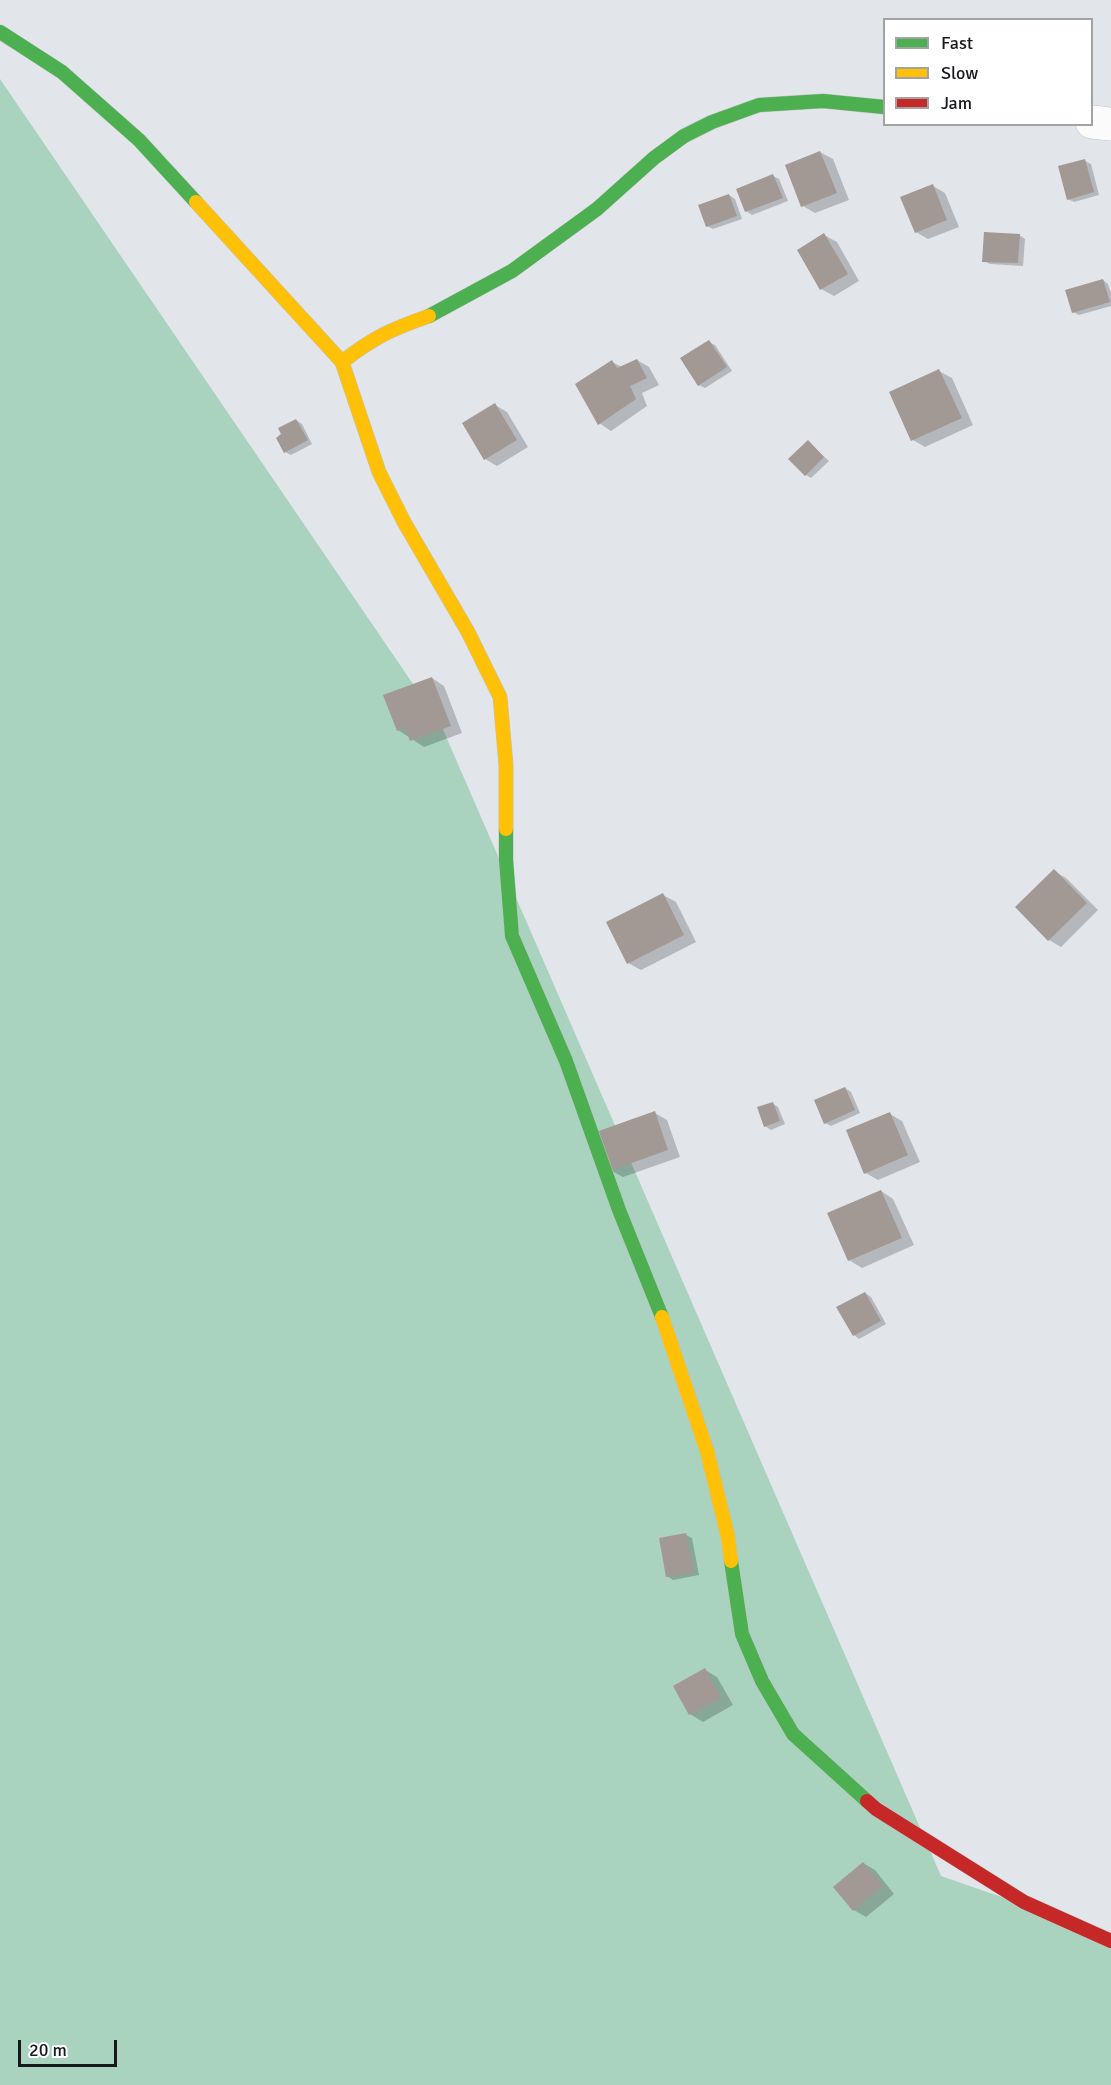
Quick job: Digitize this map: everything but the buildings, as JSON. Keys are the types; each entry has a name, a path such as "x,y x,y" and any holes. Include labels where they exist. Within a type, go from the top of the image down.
{"street":[{"path":"0,32 62,72 139,140 342,362 379,472 404,522 468,632 500,697 506,765 506,860 512,936 566,1061 619,1210 667,1328 707,1451 728,1537 742,1634 762,1682 793,1734 876,1809 1024,1902 1111,1941"},
{"path":"342,362 366,343 387,331 432,315 512,271 597,209 654,158 684,136 712,122 759,105 823,101 883,107"},
{"path":"1093,123 1111,124"}],"green space":[{"path":"0,79 441,725 941,1876 1111,1935 1111,2085 0,2085"}],"traffic: fast":[{"path":"0,32 62,72 139,140 196,202"},
{"path":"429,316 512,271 597,209 654,158 684,136 712,122 759,105 823,101 883,107"},
{"path":"506,829 512,936 566,1061 619,1210 662,1317"},
{"path":"731,1561 742,1634 762,1681 793,1734 867,1801"}],"traffic: slow":[{"path":"196,202 342,362 384,335 429,316"},
{"path":"342,362 379,472 404,522 468,632 500,697 506,765 506,829"},
{"path":"662,1317 707,1451 728,1537 731,1561"}],"traffic: jam":[{"path":"867,1801 876,1809 1024,1902 1111,1941"}]}
